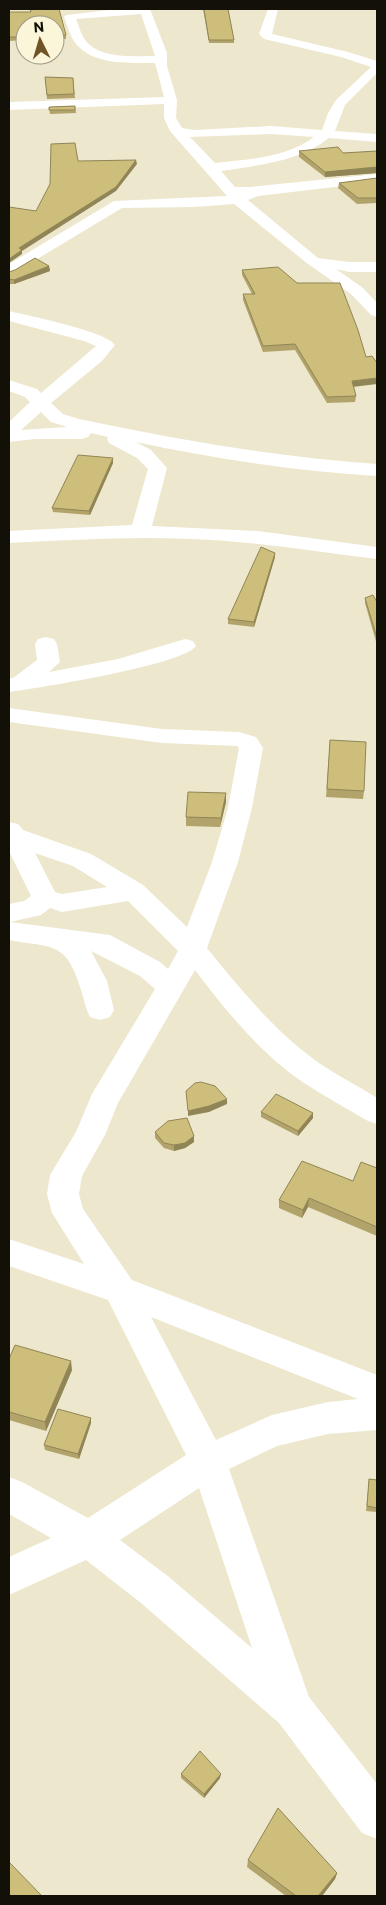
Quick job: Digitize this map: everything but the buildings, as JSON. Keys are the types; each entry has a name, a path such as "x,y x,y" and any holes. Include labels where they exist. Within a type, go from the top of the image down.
{"street":[{"path":"212,168 290,154 300,150 324,135 331,127 334,112 377,66 344,54 268,37 265,34 273,9"},
{"path":"161,60 117,58 97,52 84,46 70,18 79,15 145,10 156,36 171,100 170,118 177,131 212,168 233,195 312,261 357,291 377,312"},
{"path":"344,54 377,56"},
{"path":"9,106 171,100"},
{"path":"177,131 194,134 271,130 377,138"},
{"path":"9,270 119,204 194,204 233,195 346,179 377,178"},
{"path":"312,261 349,267 377,267"},
{"path":"9,316 90,337 107,345 96,357 9,431"},
{"path":"9,385 31,393 57,418 99,431 309,466 377,470"},
{"path":"9,437 34,433 99,431 136,449 158,468"},
{"path":"158,468 211,451"},
{"path":"140,533 158,468"},
{"path":"9,537 109,532 183,532 256,537 377,553"},
{"path":"12,686 49,662 46,644"},
{"path":"12,686 69,678 152,658 186,646"},
{"path":"9,715 162,736 239,739 248,742 251,748 240,808 225,862 193,949 111,1088 90,1136 66,1175 63,1194 68,1213 120,1290 208,1461 293,1709"},
{"path":"11,834 45,898 62,903 134,891"},
{"path":"11,834 82,860 134,891 193,949 231,997 276,1044 313,1074 377,1112"},
{"path":"9,914 32,909 45,898"},
{"path":"9,931 62,939 100,942 150,969 171,987"},
{"path":"62,939 74,946 97,988 100,1010"},
{"path":"13,1260 120,1290 377,1391"},
{"path":"9,1576 90,1539 208,1461 272,1431 328,1418 377,1414"},
{"path":"9,1494 90,1539 155,1590 293,1709 377,1818"}]}
